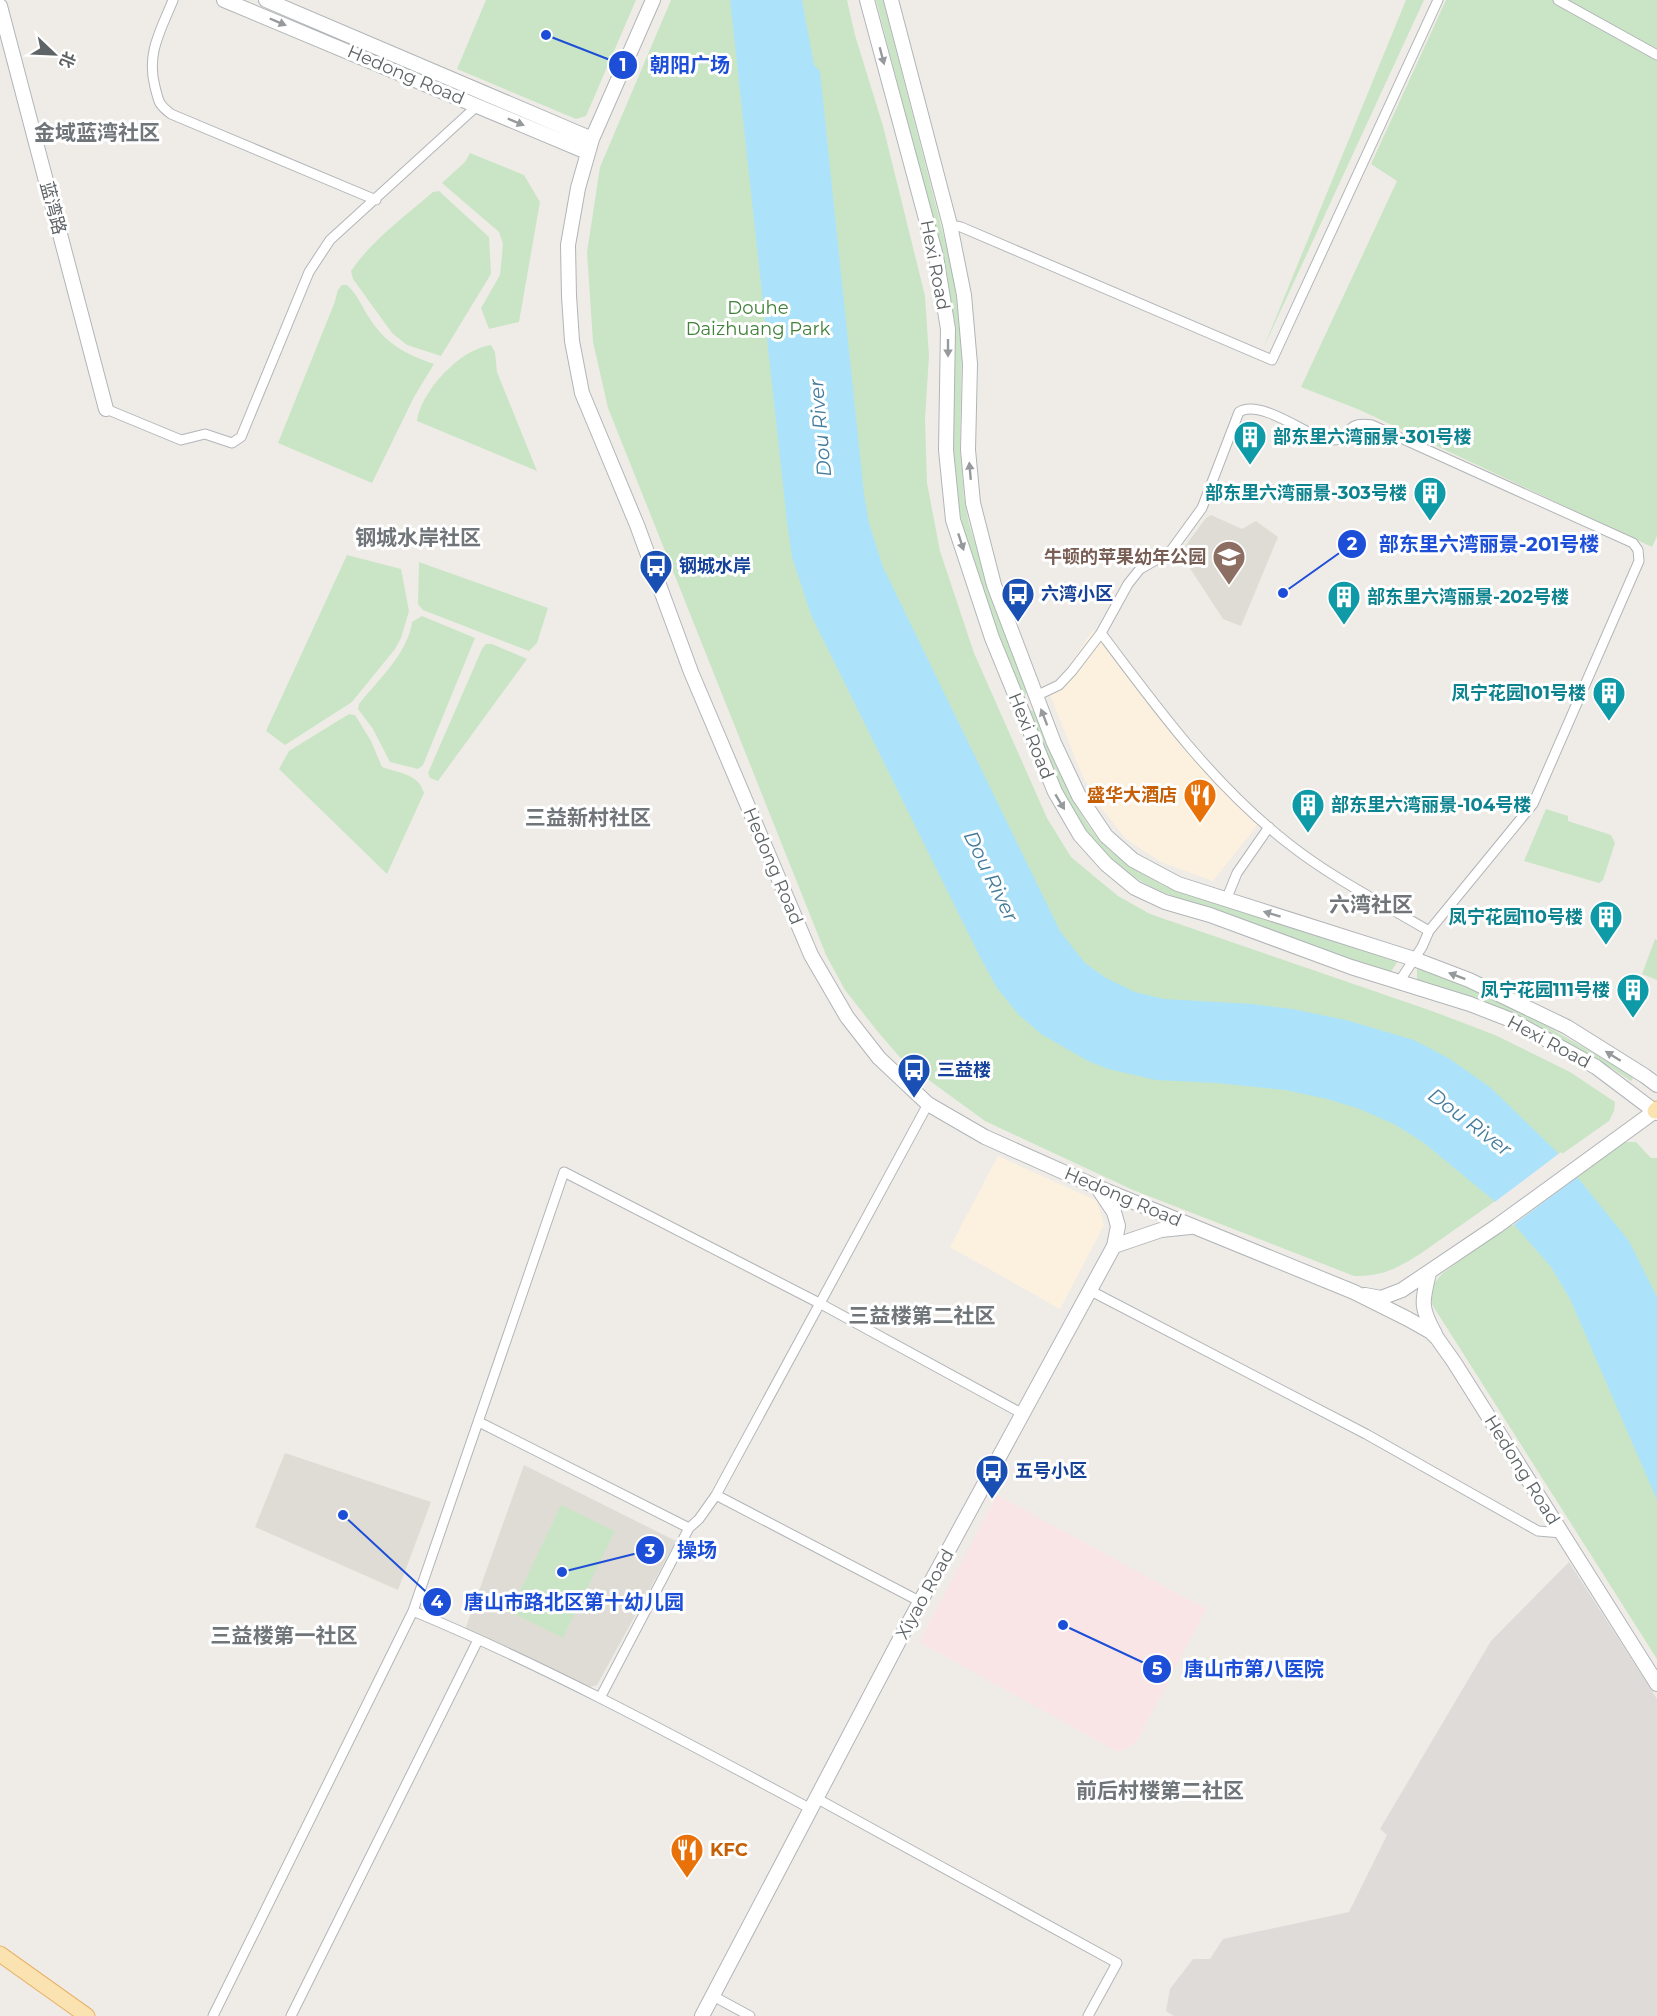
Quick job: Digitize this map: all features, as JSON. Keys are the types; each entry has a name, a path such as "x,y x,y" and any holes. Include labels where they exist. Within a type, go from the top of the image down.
{"main road":[{"path":"0,1954 87,2016"}],"street":[{"path":"173,0 152,51 151,72 160,105 171,114 376,200"},
{"name":"Hedong Road","path":"224,0 478,105 590,146"},
{"name":"Hedong Road","path":"266,0 590,146"},
{"name":"Hedong Road","path":"653,0 590,146 578,188 568,245 572,341 582,393 637,525 691,672 811,955 847,1017 879,1058 928,1104 985,1137 1096,1187 1354,1292 1408,1319 1437,1338 1657,1684"},
{"name":"Hexi Road","path":"867,0 936,256 948,329 946,450 953,520 992,638 1054,792 1080,835 1106,864 1135,888 1165,902 1210,915 1352,967 1470,1004 1511,1020 1596,1067 1657,1111"},
{"name":"Hexi Road","path":"891,0 950,225 964,296 970,364 968,450 972,503 994,585 1054,743 1079,796 1106,836 1133,860 1178,884 1414,959 1469,980 1567,1027 1657,1085"},
{"path":"950,225 961,227 1272,360 1438,0"},
{"path":"1558,0 1657,56"},
{"name":"蓝湾路","path":"0,6 106,409"},
{"path":"106,409 181,440 205,434 232,443 241,437 309,272 330,240 478,105"},
{"path":"1020,707 1059,685 1101,633 1128,584 1140,569 1170,552 1202,508 1239,412 1246,408 1255,408 1324,439 1342,438 1351,427 1360,423 1372,425 1633,543 1638,550 1639,561 1533,804 1429,931 1422,947 1399,982"},
{"path":"1101,633 1193,751 1269,827 1290,845 1342,880 1429,931"},
{"path":"1226,900 1237,873 1269,827"},
{"path":"600,1698 689,1528 699,1519 717,1495 928,1104"},
{"name":"Hedong Road","path":"1354,1292 1381,1298 1402,1290 1497,1226 1657,1111"},
{"path":"213,2016 413,1611 564,1172 821,1304 1023,1414"},
{"path":"1096,1187 1114,1212 1118,1226 1114,1246"},
{"path":"1114,1246 1161,1230 1193,1227"},
{"name":"Xiyao Road","path":"702,2016 921,1602 1114,1246"},
{"path":"1428,1273 1422,1302 1425,1316 1437,1338"},
{"path":"1091,1291 1366,1434 1538,1531 1562,1533"},
{"path":"479,1422 689,1528"},
{"path":"717,1495 921,1602"},
{"path":"413,1611 644,1719 814,1803 1117,1963 1088,2016"},
{"path":"291,2016 478,1640"},
{"path":"713,1996 750,2016"}],"shaded area":[{"name":"牛顿的苹果幼年公园","path":"1211,515 1242,529 1256,521 1278,537 1241,626 1223,619 1180,553 1206,518"},
{"path":"1093,630 1192,756 1258,824 1213,881 1161,862 1125,838 1103,810 1082,775 1050,695"},
{"path":"998,1156 1097,1201 1104,1225 1060,1309 950,1247"},
{"path":"285,1453 431,1502 398,1590 255,1527"},
{"path":"524,1465 676,1541 597,1685 586,1688 465,1630"},
{"path":"997,1495 1206,1609 1136,1743 1118,1752 919,1642"},
{"path":"1569,1562 1657,1699 1657,2016 1174,2016 1166,2011 1170,1989 1193,1959 1210,1959 1223,1939 1349,1912 1387,1835 1380,1829 1491,1641"}],"green space":[{"path":"486,0 636,0 586,116 576,119 457,69"},
{"name":"Douhe Daizhuang Park","path":"671,0 847,0 855,35 883,126 925,296 929,356 925,419 927,483 940,551 974,653 1047,818 1071,857 1118,896 1150,914 1495,1035 1570,1072 1615,1102 1609,1121 1420,1254 1396,1268 1381,1273 1354,1276 1133,1190 985,1121 904,1062 878,1032 845,990 826,955 608,408 593,342 587,252 600,167"},
{"path":"876,0 883,0 953,272 962,347 960,445 964,497 978,553 1027,692 1024,696 1020,695 967,545 961,518 955,488 951,436 954,329 947,274"},
{"path":"1406,0 1424,0 1263,349"},
{"path":"1446,0 1657,0 1657,536 1652,547 1360,410 1301,387 1397,181 1371,164"},
{"path":"470,153 524,175 540,202 519,322 489,329 481,308 500,275 503,244 499,232 442,183 465,162"},
{"path":"439,191 489,237 491,274 441,356 407,345 392,333 353,279 351,271 389,229 433,192"},
{"path":"342,285 347,285 351,289 383,336 398,348 434,364 414,397 372,483 278,443 338,290"},
{"path":"491,345 495,352 497,372 537,471 417,421 426,397 444,373 467,354"},
{"path":"347,555 401,569 409,611 401,638 395,649 352,702 285,745 266,731"},
{"path":"419,562 548,608 537,643 529,651 423,610 418,604"},
{"path":"422,616 475,638 423,765 418,769 390,762 373,729 358,709 359,704 405,645 412,622"},
{"path":"486,644 492,644 527,659 438,781 430,778 428,773"},
{"path":"1030,710 1035,712 1077,807 1102,844 1118,857 1162,885 1398,961 1390,973 1181,899 1130,875 1097,846 1075,817 1051,768 1030,717"},
{"path":"349,714 355,715 371,741 382,767 413,778 424,793 387,874 279,769 289,751"},
{"path":"1546,809 1568,816 1568,821 1611,835 1615,843 1603,880 1599,883 1524,861"},
{"path":"1655,939 1657,940 1657,980 1642,974"},
{"path":"1417,968 1451,979 1503,1001 1628,1073 1633,1079 1631,1081 1613,1069 1497,1009 1417,980"},
{"path":"1622,1142 1636,1142 1651,1158 1657,1158 1657,1659 1433,1306 1430,1296 1433,1284 1443,1273"},
{"path":"561,1505 615,1531 563,1638 510,1612"}],"water":[{"name":"Dou River","path":"730,0 802,0 814,65 820,71 864,494 869,523 883,567 1060,931 1085,963 1106,978 1135,992 1164,999 1252,1004 1292,1009 1346,1020 1414,1040 1450,1059 1491,1088 1558,1153 1629,1241 1657,1297 1657,1500 1570,1299 1551,1267 1492,1199 1424,1143 1394,1124 1357,1108 1327,1099 1285,1090 1156,1080 1108,1069 1088,1061 1041,1034 1018,1014 997,988 811,615 792,557"}],"pier":[{"path":"1561,1152 1580,1175 1512,1226 1492,1204"}],"place":[{"name":"朝阳广场","path":"546,35"},
{"name":"部东里六湾丽景-301号楼","path":"1250,466"},
{"name":"部东里六湾丽景-303号楼","path":"1430,522"},
{"name":"牛顿的苹果幼年公园","path":"1229,586"},
{"name":"部东里六湾丽景-201号楼","path":"1283,593"},
{"name":"钢城水岸","path":"656,595"},
{"name":"六湾小区","path":"1018,623"},
{"name":"部东里六湾丽景-202号楼","path":"1344,626"},
{"name":"凤宁花园101号楼","path":"1609,722"},
{"name":"盛华大酒店","path":"1200,824"},
{"name":"部东里六湾丽景-104号楼","path":"1308,834"},
{"name":"凤宁花园110号楼","path":"1606,946"},
{"name":"凤宁花园111号楼","path":"1633,1019"},
{"name":"三益楼","path":"914,1099"},
{"name":"五号小区","path":"992,1500"},
{"name":"唐山市路北区第十幼儿园","path":"343,1515"},
{"name":"操场","path":"562,1572"},
{"name":"唐山市第八医院","path":"1063,1625"},
{"name":"KFC","path":"687,1879"}],"district":[{"name":"金域蓝湾社区","path":"97,133"},
{"name":"钢城水岸社区","path":"418,538"},
{"name":"三益新村社区","path":"588,818"},
{"name":"六湾社区","path":"1371,905"},
{"name":"三益楼第二社区","path":"922,1316"},
{"name":"三益楼第一社区","path":"284,1636"},
{"name":"前后村楼第二社区","path":"1160,1791"}]}
